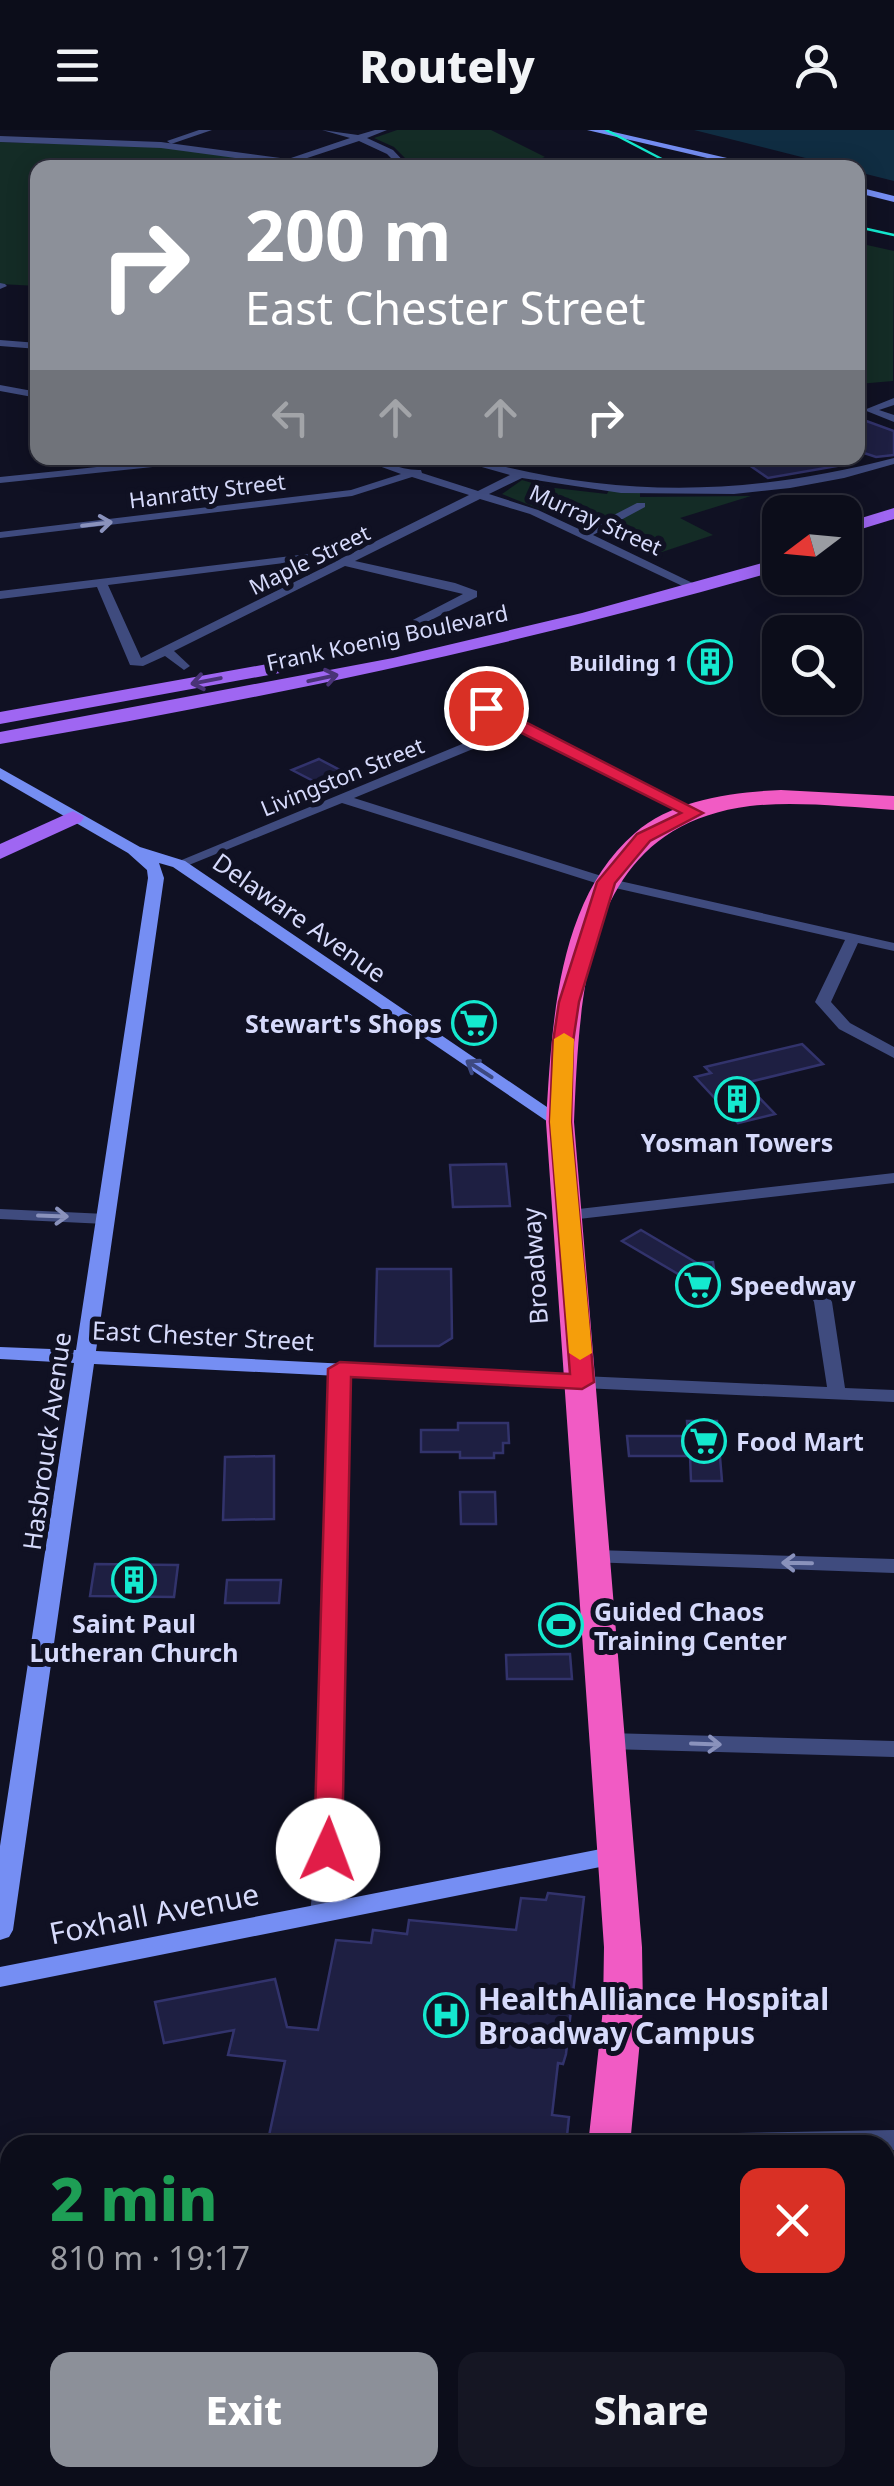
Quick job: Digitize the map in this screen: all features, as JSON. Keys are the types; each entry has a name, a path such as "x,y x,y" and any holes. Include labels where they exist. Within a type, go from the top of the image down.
{"highway":[{"name":"Broadway","path":"610,2135 623,2009 595,1556 560,1122 569,1002 606,882 643,838 694,813 765,798 894,804"}],"main road":[{"path":"592,130 729,160"},
{"path":"865,192 894,199"},
{"path":"862,524 894,514"},
{"path":"862,538 894,528"},
{"name":"Frank Koenig Boulevard","path":"0,718 399,643 762,553"},
{"name":"Frank Koenig Boulevard","path":"0,742 416,658 762,569"},
{"name":"Delaware Avenue","path":"0,773 134,850 180,864 560,1122"},
{"path":"0,841 74,818"},
{"path":"0,852 74,818"},
{"name":"Hasbrouck Avenue","path":"0,1930 156,878 155,868 134,850"},
{"name":"East Chester Street","path":"0,1354 582,1382"},
{"name":"Foxhall Avenue","path":"0,1977 616,1855"}],"street":[{"path":"39,139 57,130"},
{"path":"161,144 208,130"},
{"path":"326,130 359,138 396,154 400,160"},
{"path":"293,160 383,130"},
{"path":"0,139 161,144 273,160"},
{"path":"0,343 30,345"},
{"path":"0,388 30,394"},
{"path":"894,400 869,410 894,419"},
{"path":"484,465 518,476 641,489 712,490 805,481 894,461"},
{"path":"0,480 143,465"},
{"name":"Murray Street","path":"390,465 482,494 586,534 697,588"},
{"name":"Hanratty Street","path":"0,536 352,493 417,472"},
{"name":"Maple Street","path":"101,582 134,662 151,658 518,476"},
{"path":"586,534 642,505"},
{"path":"0,595 310,556 346,561 473,594 413,625"},
{"path":"166,652 184,666"},
{"path":"452,692 694,813"},
{"name":"Livingston Street","path":"180,864 520,726"},
{"path":"341,798 606,882 894,947"},
{"path":"852,938 823,1002 829,1014 894,1053"},
{"path":"570,1216 894,1178"},
{"path":"0,1214 106,1218"},
{"path":"752,1284 798,1285 816,1291 823,1302 838,1394"},
{"path":"321,1913 328,1850 340,1369"},
{"path":"582,1382 894,1396"},
{"path":"595,1556 894,1566"},
{"path":"608,1741 894,1750"}],"green space":[{"path":"397,130 491,130 545,157 407,160 394,147 374,138"},
{"path":"0,142 159,147 259,160 30,160 30,286 0,284"},
{"path":"865,245 894,251 893,381 865,383"},
{"path":"522,480 546,487 607,494 609,490 640,493 640,497 751,496 680,518 713,535 656,554 502,494"}],"water":[{"path":"694,130 894,130 894,181 865,174 865,160 813,160"}],"building":[{"path":"865,421 894,431 894,455 876,457 865,453"},
{"path":"749,465 837,465 837,466 768,478"},
{"path":"319,759 355,778 329,789 292,770"},
{"name":"Yosman Towers","path":"802,1044 823,1064 745,1083 775,1114 738,1123 695,1077 711,1073 705,1067"},
{"path":"506,1164 510,1206 453,1207 450,1165"},
{"path":"641,1230 697,1263 713,1262 718,1295 681,1296 678,1274 622,1241"},
{"path":"377,1269 451,1269 452,1338 439,1346 375,1346"},
{"name":"Food Mart","path":"687,1421 717,1421 722,1481 691,1481 690,1456 629,1456 627,1436 688,1436"},
{"path":"458,1423 508,1423 509,1443 503,1443 503,1453 494,1453 494,1458 460,1458 460,1452 421,1452 421,1430 458,1430"},
{"path":"274,1456 274,1519 223,1520 225,1457"},
{"path":"460,1492 495,1492 496,1524 461,1524"},
{"name":"Saint Paul Lutheran Church","path":"95,1564 178,1565 174,1597 90,1596"},
{"path":"227,1580 281,1580 279,1603 225,1603"},
{"path":"570,1654 572,1679 507,1679 506,1655"},
{"name":"HealthAlliance Hospital Broadway Campus","path":"548,1893 584,1897 566,2054 563,2064 558,2063 552,2115 569,2117 567,2135 269,2135 285,2061 228,2055 234,2030 164,2043 155,2002 275,1979 287,2027 318,2030 336,1940 371,1943 373,1930 407,1934 409,1920 516,1930 521,1898 546,1900"}],"tram line":[{"path":"606,130 664,160"},
{"path":"865,229 894,235"}],"slow traffic":[{"path":"564,1039 560,1122 580,1353"}],"place":[{"name":"Building 1","path":"710,662"},
{"name":"Stewart's Shops","path":"474,1023"},
{"name":"Yosman Towers","path":"737,1099"},
{"name":"Speedway","path":"698,1285"},
{"name":"Food Mart","path":"704,1441"},
{"name":"Saint Paul Lutheran Church","path":"134,1580"},
{"name":"Guided Chaos Training Center","path":"561,1625"},
{"name":"HealthAlliance Hospital Broadway Campus","path":"446,2015"}],"route":[{"path":"328,1850 332,1552 340,1369 582,1382 560,1122 569,1002 606,882 643,838 660,826 694,813 486,708"}]}
